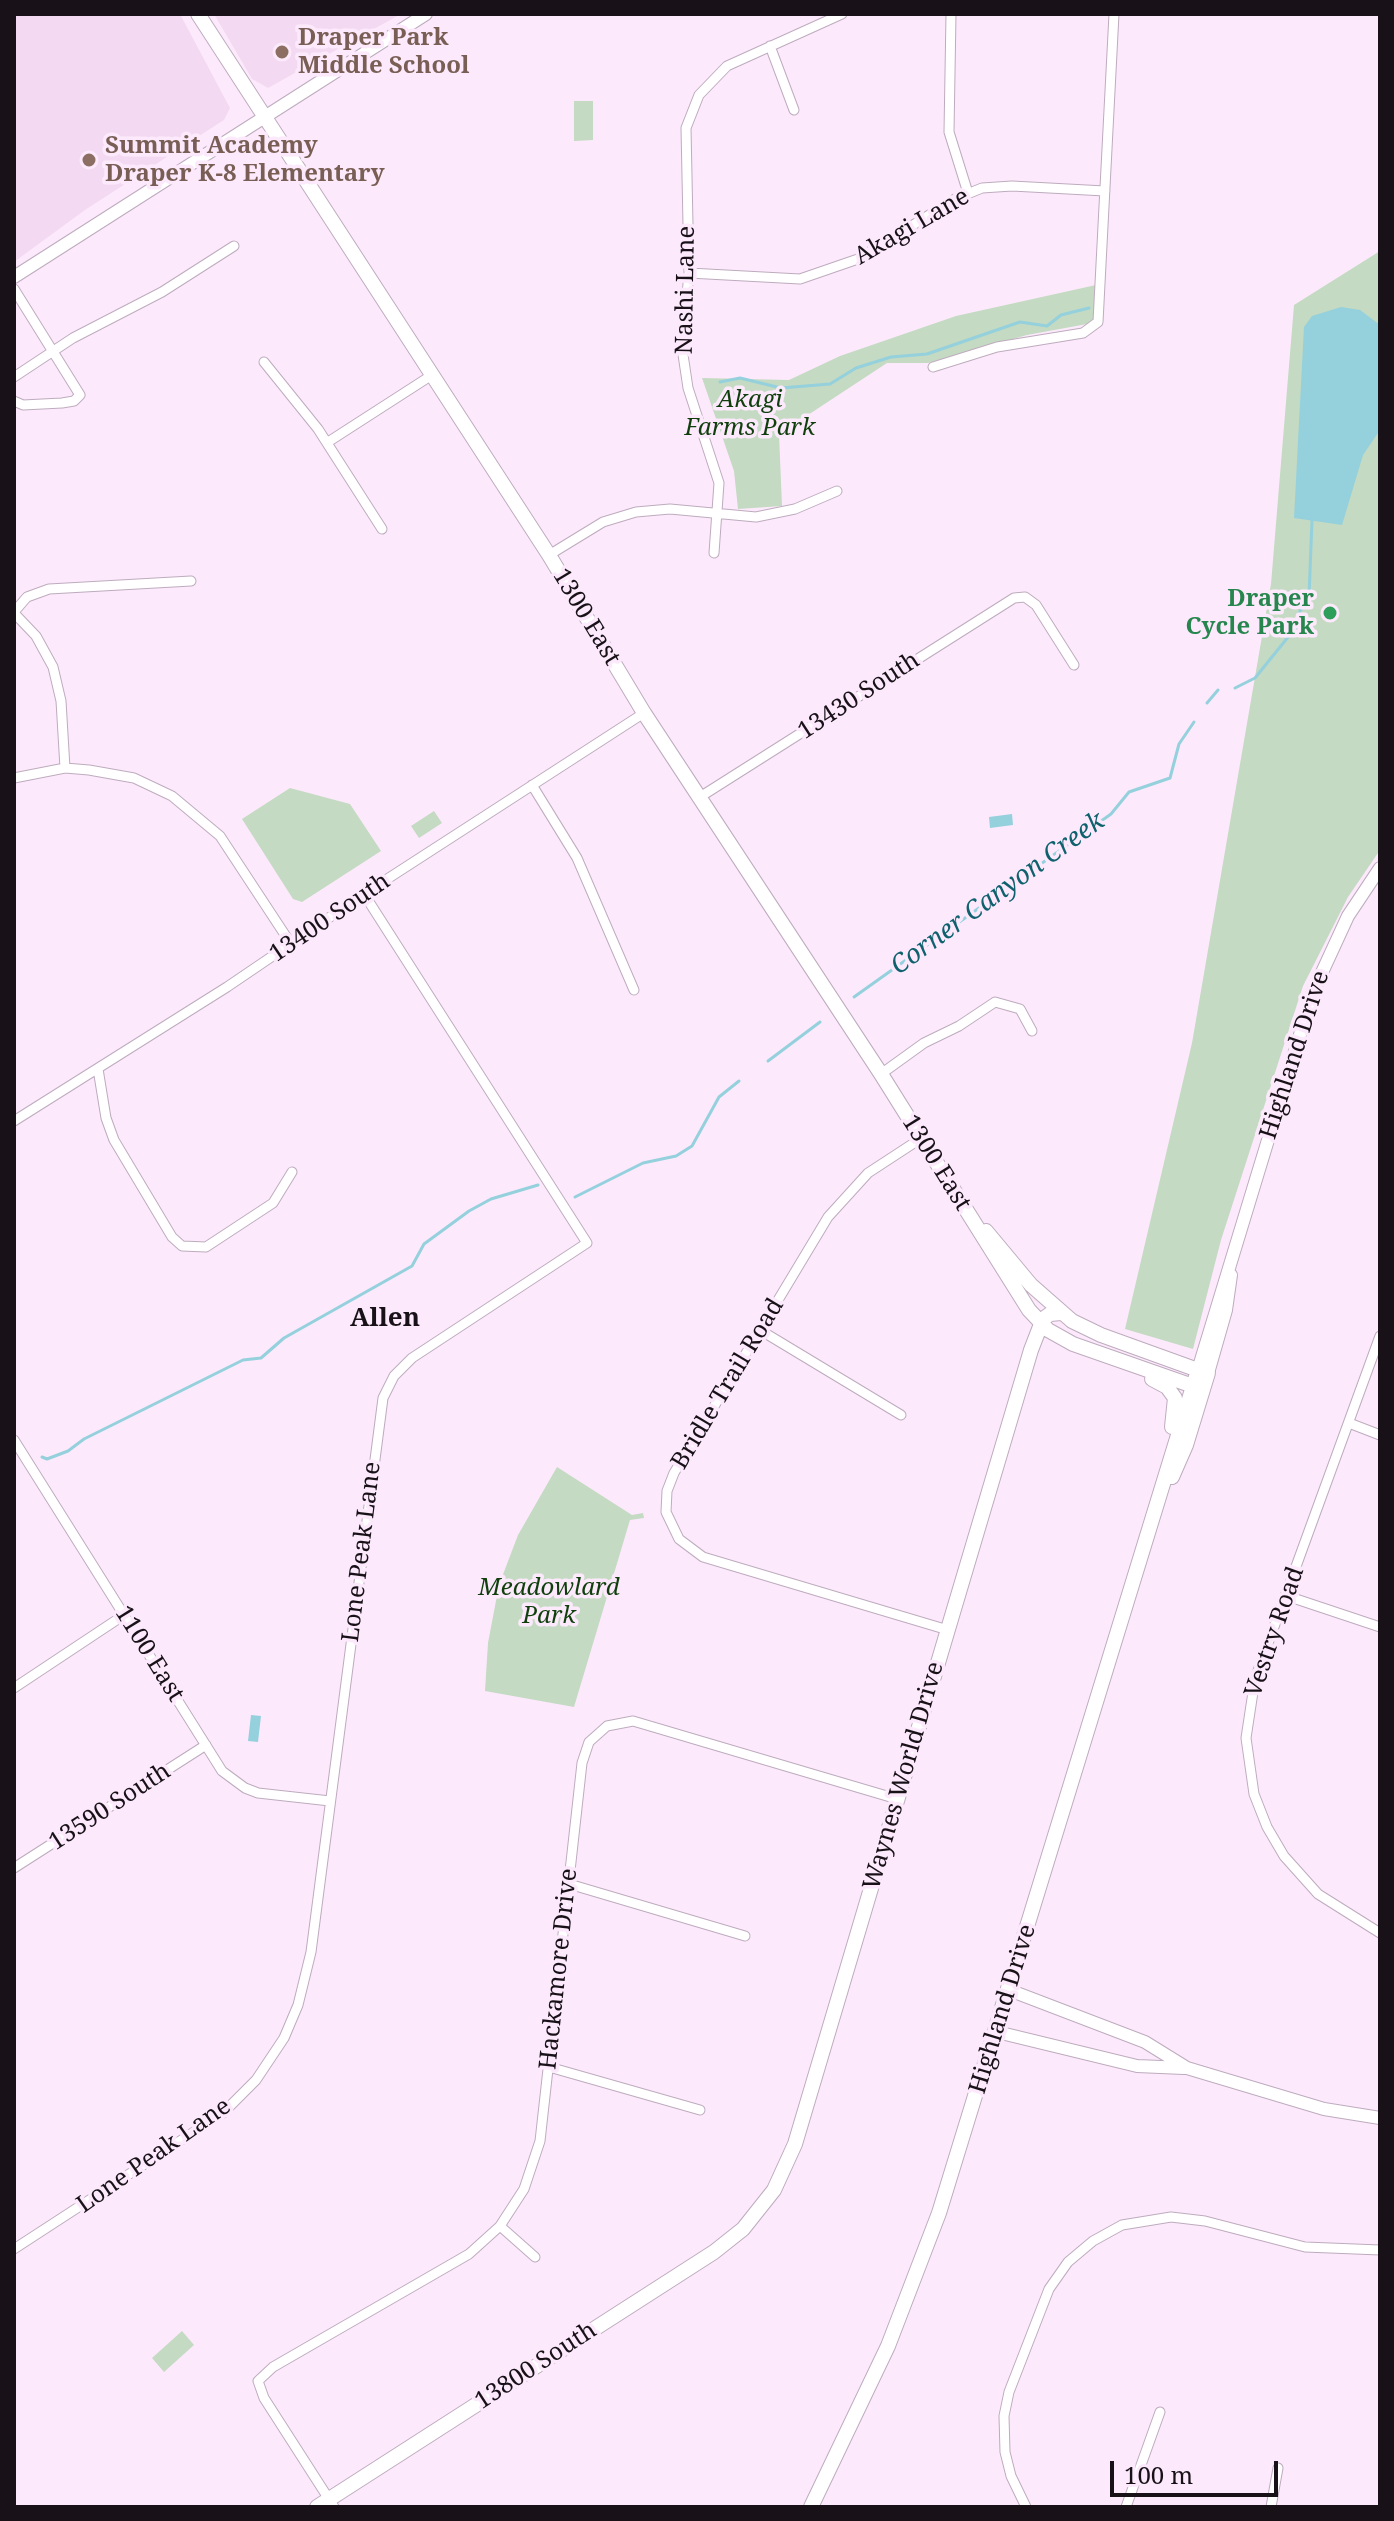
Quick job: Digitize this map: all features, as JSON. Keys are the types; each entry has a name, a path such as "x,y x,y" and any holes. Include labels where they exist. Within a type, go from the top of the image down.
{"main road":[{"name":"1300 East","path":"198,14 549,555 644,713 1041,1323 1073,1344 1193,1386"},
{"name":"1300 East","path":"972,1221 993,1237 1031,1285 1061,1313 1101,1335 1203,1371"},
{"path":"1041,1323 1050,1314 1061,1313"},
{"name":"Waynes World Drive","path":"751,2220 780,2179 795,2144 1041,1323"},
{"path":"1123,1363 1167,1387 1175,1398 1159,1498"},
{"name":"Highland Drive","path":"811,2507 859,2410 916,2279 997,2032 1193,1386 1203,1371"},
{"name":"Highland Drive","path":"1159,1498 1182,1459 1203,1371"},
{"name":"13800 South","path":"327,2504 714,2252 751,2220"}],"street":[{"path":"14,277 263,115 426,14"},
{"name":"Nashi Lane","path":"714,553 719,515 717,471 688,388 682,348 689,273 684,147 689,118 699,95 716,75 740,58 842,14"},
{"path":"951,14 950,143 968,193"},
{"path":"933,367 997,347 1083,333 1095,327 1099,316 1114,14"},
{"path":"770,46 794,110"},
{"name":"Akagi Lane","path":"689,273 780,280 820,275 858,259 968,193 1012,186 1105,191"},
{"path":"14,377 54,351 162,292 234,246"},
{"path":"14,289 73,381 79,398 49,404 23,405 14,401"},
{"path":"264,362 328,442 382,529"},
{"path":"328,442 432,375"},
{"path":"549,555 603,522 636,512 670,509 719,515 775,515 837,491"},
{"path":"65,768 61,701 53,667 36,636 14,613 27,597 49,589 191,581"},
{"name":"13430 South","path":"700,797 1019,596 1036,605 1074,665"},
{"name":"13400 South","path":"14,1121 644,713"},
{"path":"14,778 65,768 113,772 134,778 190,807 220,836 291,944"},
{"path":"532,785 577,858 634,990"},
{"name":"Highland Drive","path":"1203,1371 1226,1310 1232,1252 1313,992 1348,916 1380,868"},
{"name":"Lone Peak Lane","path":"19,2247 210,2122 245,2091 270,2060 292,2022 306,1979 380,1409 388,1386 402,1366 422,1350 587,1243 364,894"},
{"path":"881,1074 924,1043 995,1002 1020,1009 1032,1031"},
{"path":"98,1069 106,1118 114,1140 172,1237 182,1246 206,1247 273,1203 292,1172"},
{"name":"Bridle Trail Road","path":"920,1139 868,1173 837,1205 670,1482 666,1512 673,1530 686,1546 703,1557 948,1630"},
{"path":"760,1330 901,1415"},
{"name":"Vestry Road","path":"1380,1336 1251,1698 1246,1738 1254,1794 1275,1842 1294,1870 1330,1904 1380,1933"},
{"path":"1349,1423 1380,1435"},
{"name":"1100 East","path":"14,1440 222,1771 245,1788 330,1801"},
{"path":"1287,1596 1380,1627"},
{"path":"14,1688 124,1615"},
{"name":"Hackamore Drive","path":"327,2504 264,2398 258,2381 273,2367 460,2260 500,2226 524,2189 534,2165 549,2067 583,1755 594,1736 615,1723 642,1723 897,1799"},
{"name":"13590 South","path":"14,1868 206,1745"},
{"path":"569,1884 745,1936"},
{"path":"1009,1990 1145,2042 1187,2068"},
{"path":"997,2032 1137,2066 1187,2068 1324,2109 1380,2118"},
{"path":"549,2067 700,2110"},
{"path":"1026,2507 1011,2476 1004,2440 1004,2416 1013,2381 1042,2304 1058,2275 1093,2241 1122,2225 1155,2218 1188,2218 1305,2247 1380,2250"},
{"path":"500,2226 535,2257"},
{"path":"1126,2507 1160,2412"},
{"path":"1271,2507 1278,2468"}],"shaded area":[{"name":"Summit Academy Draper K-8 Elementary","path":"14,14 180,14 230,108 224,120 85,210 14,262"},
{"name":"Draper Park Middle School","path":"214,14 401,14 268,88 252,79"}],"green space":[{"path":"574,101 593,101 593,140 574,141"},
{"path":"1380,251 1380,850 1348,897 1303,986 1221,1240 1193,1349 1125,1329 1192,1043 1271,584 1294,305"},
{"name":"Akagi Farms Park","path":"1096,285 1093,319 1087,324 1027,335 928,363 887,363 779,434 782,506 738,509 734,471 702,378 789,380 840,356 956,316"},
{"path":"290,788 350,804 381,851 302,902 293,899 242,819"},
{"path":"434,811 442,823 419,838 411,826"},
{"name":"Meadowlard Park","path":"557,1467 632,1515 643,1513 644,1518 630,1520 574,1707 485,1691 488,1643 499,1585 518,1535"},
{"path":"182,2331 194,2345 164,2372 152,2358"}],"water":[{"path":"1341,307 1360,310 1380,325 1380,430 1363,455 1342,525 1294,518 1304,327 1312,316"},
{"path":"1012,814 1013,825 990,828 989,817"},
{"path":"251,1715 261,1716 258,1742 248,1741"}],"waterway":[{"path":"720,382 740,378 781,388 830,384 856,368 891,357 927,354 1020,322 1047,326 1061,315 1089,308"},
{"name":"Corner Canyon Creek","path":"1235,688 1255,678 1297,626 1300,611 1309,597 1312,520"},
{"name":"Corner Canyon Creek","path":"1207,703 1218,690"},
{"name":"Corner Canyon Creek","path":"854,997 1111,814 1129,792 1170,778 1179,744 1194,722"},
{"name":"Corner Canyon Creek","path":"768,1061 820,1022"},
{"name":"Corner Canyon Creek","path":"575,1197 643,1163 676,1156 692,1146 719,1097 739,1081"},
{"name":"Corner Canyon Creek","path":"42,1457 47,1459 68,1451 84,1439 243,1360 261,1358 284,1338 412,1266 424,1244 469,1211 491,1199 538,1185"}],"place":[{"name":"Draper Park Middle School","path":"282,52"},
{"name":"Summit Academy Draper K-8 Elementary","path":"89,160"},
{"name":"Draper Cycle Park","path":"1330,613"}],"district":[{"name":"Allen","path":"385,1319"}]}
